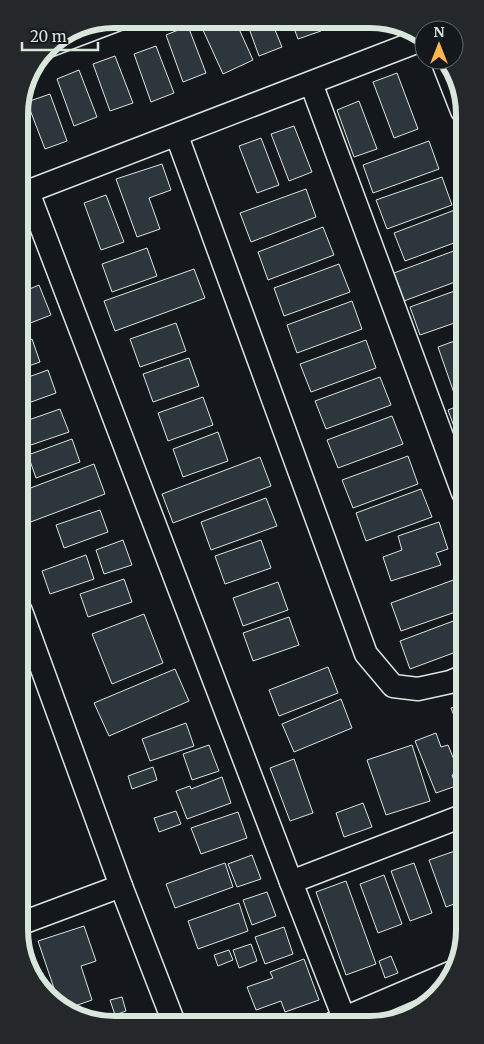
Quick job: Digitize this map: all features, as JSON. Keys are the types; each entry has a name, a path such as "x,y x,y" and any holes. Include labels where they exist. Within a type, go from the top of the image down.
{"street":[{"path":"28,192 414,44"},
{"path":"311,83 456,474"},
{"path":"176,136 366,654 393,686 418,689 456,679"},
{"path":"28,204 291,882 339,1016"},
{"path":"28,630 121,886 171,1016"},
{"path":"291,882 456,819"},
{"path":"28,921 121,886"},
{"path":"349,1016 444,976"}],"building":[{"path":"183,28 189,28 206,73 183,82 166,35"},
{"path":"202,28 239,28 253,60 223,74"},
{"path":"249,28 274,28 282,47 259,56"},
{"path":"294,28 320,28 321,31 298,39"},
{"path":"156,46 174,93 151,102 134,54"},
{"path":"115,56 133,103 110,111 93,64"},
{"path":"79,70 97,117 74,126 57,79"},
{"path":"397,73 418,129 394,138 373,82"},
{"path":"50,94 67,141 45,149 28,105 29,101"},
{"path":"359,101 377,149 354,157 337,110"},
{"path":"294,126 312,172 289,181 271,134"},
{"path":"261,138 279,185 257,193 239,146"},
{"path":"429,141 439,169 373,193 363,165"},
{"path":"162,164 171,190 149,198 160,229 137,237 116,179"},
{"path":"442,177 452,205 387,229 376,200"},
{"path":"306,189 316,217 251,242 240,213"},
{"path":"106,195 124,242 101,250 84,203"},
{"path":"456,210 456,242 405,261 394,233"},
{"path":"323,227 334,255 268,280 258,252"},
{"path":"147,248 157,276 112,292 102,264"},
{"path":"456,250 456,282 404,301 394,273"},
{"path":"339,264 350,292 284,316 274,288"},
{"path":"194,269 205,298 115,331 104,301"},
{"path":"39,285 51,315 28,324 28,290"},
{"path":"456,291 456,322 420,335 410,307"},
{"path":"352,301 362,329 297,353 287,325"},
{"path":"176,323 186,351 140,367 130,339"},
{"path":"32,339 40,362 28,366 28,341"},
{"path":"366,340 376,368 311,392 300,364"},
{"path":"456,341 456,392 454,393 438,347"},
{"path":"189,358 199,386 153,402 143,374"},
{"path":"48,370 56,393 28,403 28,377"},
{"path":"380,377 391,405 326,429 315,401"},
{"path":"203,397 213,425 168,441 158,413"},
{"path":"456,407 456,432 448,410"},
{"path":"60,409 69,432 28,446 28,420"},
{"path":"392,416 403,444 338,468 327,440"},
{"path":"218,432 228,461 183,477 173,449"},
{"path":"72,439 80,462 36,478 28,455"},
{"path":"408,456 418,484 353,508 342,480"},
{"path":"260,457 271,486 173,523 162,494"},
{"path":"94,464 105,494 28,523 28,489"},
{"path":"421,489 432,517 366,541 356,513"},
{"path":"266,498 277,526 211,550 201,522"},
{"path":"100,510 108,532 64,548 56,525"},
{"path":"439,522 448,549 436,553 441,565 391,581 383,557 402,550 398,536"},
{"path":"123,540 132,565 104,574 96,550"},
{"path":"261,540 271,568 225,584 215,556"},
{"path":"86,555 94,579 50,594 42,571"},
{"path":"124,579 132,602 88,617 80,594"},
{"path":"456,579 456,612 401,631 391,603"},
{"path":"278,582 288,610 243,626 233,598"},
{"path":"144,614 163,663 112,684 92,634"},
{"path":"289,617 299,645 253,661 243,633"},
{"path":"456,620 456,652 410,669 400,641"},
{"path":"328,667 338,693 279,716 269,690"},
{"path":"175,669 189,701 109,736 94,703"},
{"path":"341,699 352,728 294,752 282,724"},
{"path":"456,706 456,721 451,708"},
{"path":"186,723 194,746 150,761 142,739"},
{"path":"436,733 441,747 448,745 456,765 456,773 452,775 456,786 436,793 415,741"},
{"path":"209,745 219,771 192,780 183,754"},
{"path":"412,745 430,801 386,815 367,760"},
{"path":"294,759 313,813 290,821 270,768"},
{"path":"153,767 157,780 132,789 128,776"},
{"path":"222,777 231,803 187,819 176,791 190,786 191,789"},
{"path":"363,803 372,827 344,837 336,813"},
{"path":"176,811 181,824 159,832 154,818"},
{"path":"238,812 247,838 201,854 191,828"},
{"path":"455,851 456,903 446,907 429,860"},
{"path":"252,855 261,879 237,887 228,864"},
{"path":"225,863 233,887 175,908 166,884"},
{"path":"414,863 432,913 410,921 391,871"},
{"path":"384,875 402,924 378,933 360,884"},
{"path":"346,881 376,964 346,975 316,892"},
{"path":"267,892 276,916 252,925 243,900"},
{"path":"239,903 248,931 198,949 188,921"},
{"path":"84,926 96,961 81,966 92,1000 73,1007 56,994 38,941"},
{"path":"284,927 293,954 265,964 255,937"},
{"path":"251,944 257,961 239,968 233,950"},
{"path":"229,950 233,960 218,966 214,955"},
{"path":"391,956 398,973 385,978 379,961"},
{"path":"304,959 319,1000 285,1012 281,1001 256,1010 247,987 273,978 270,972"},
{"path":"122,997 126,1011 115,1015 110,1000"}]}
